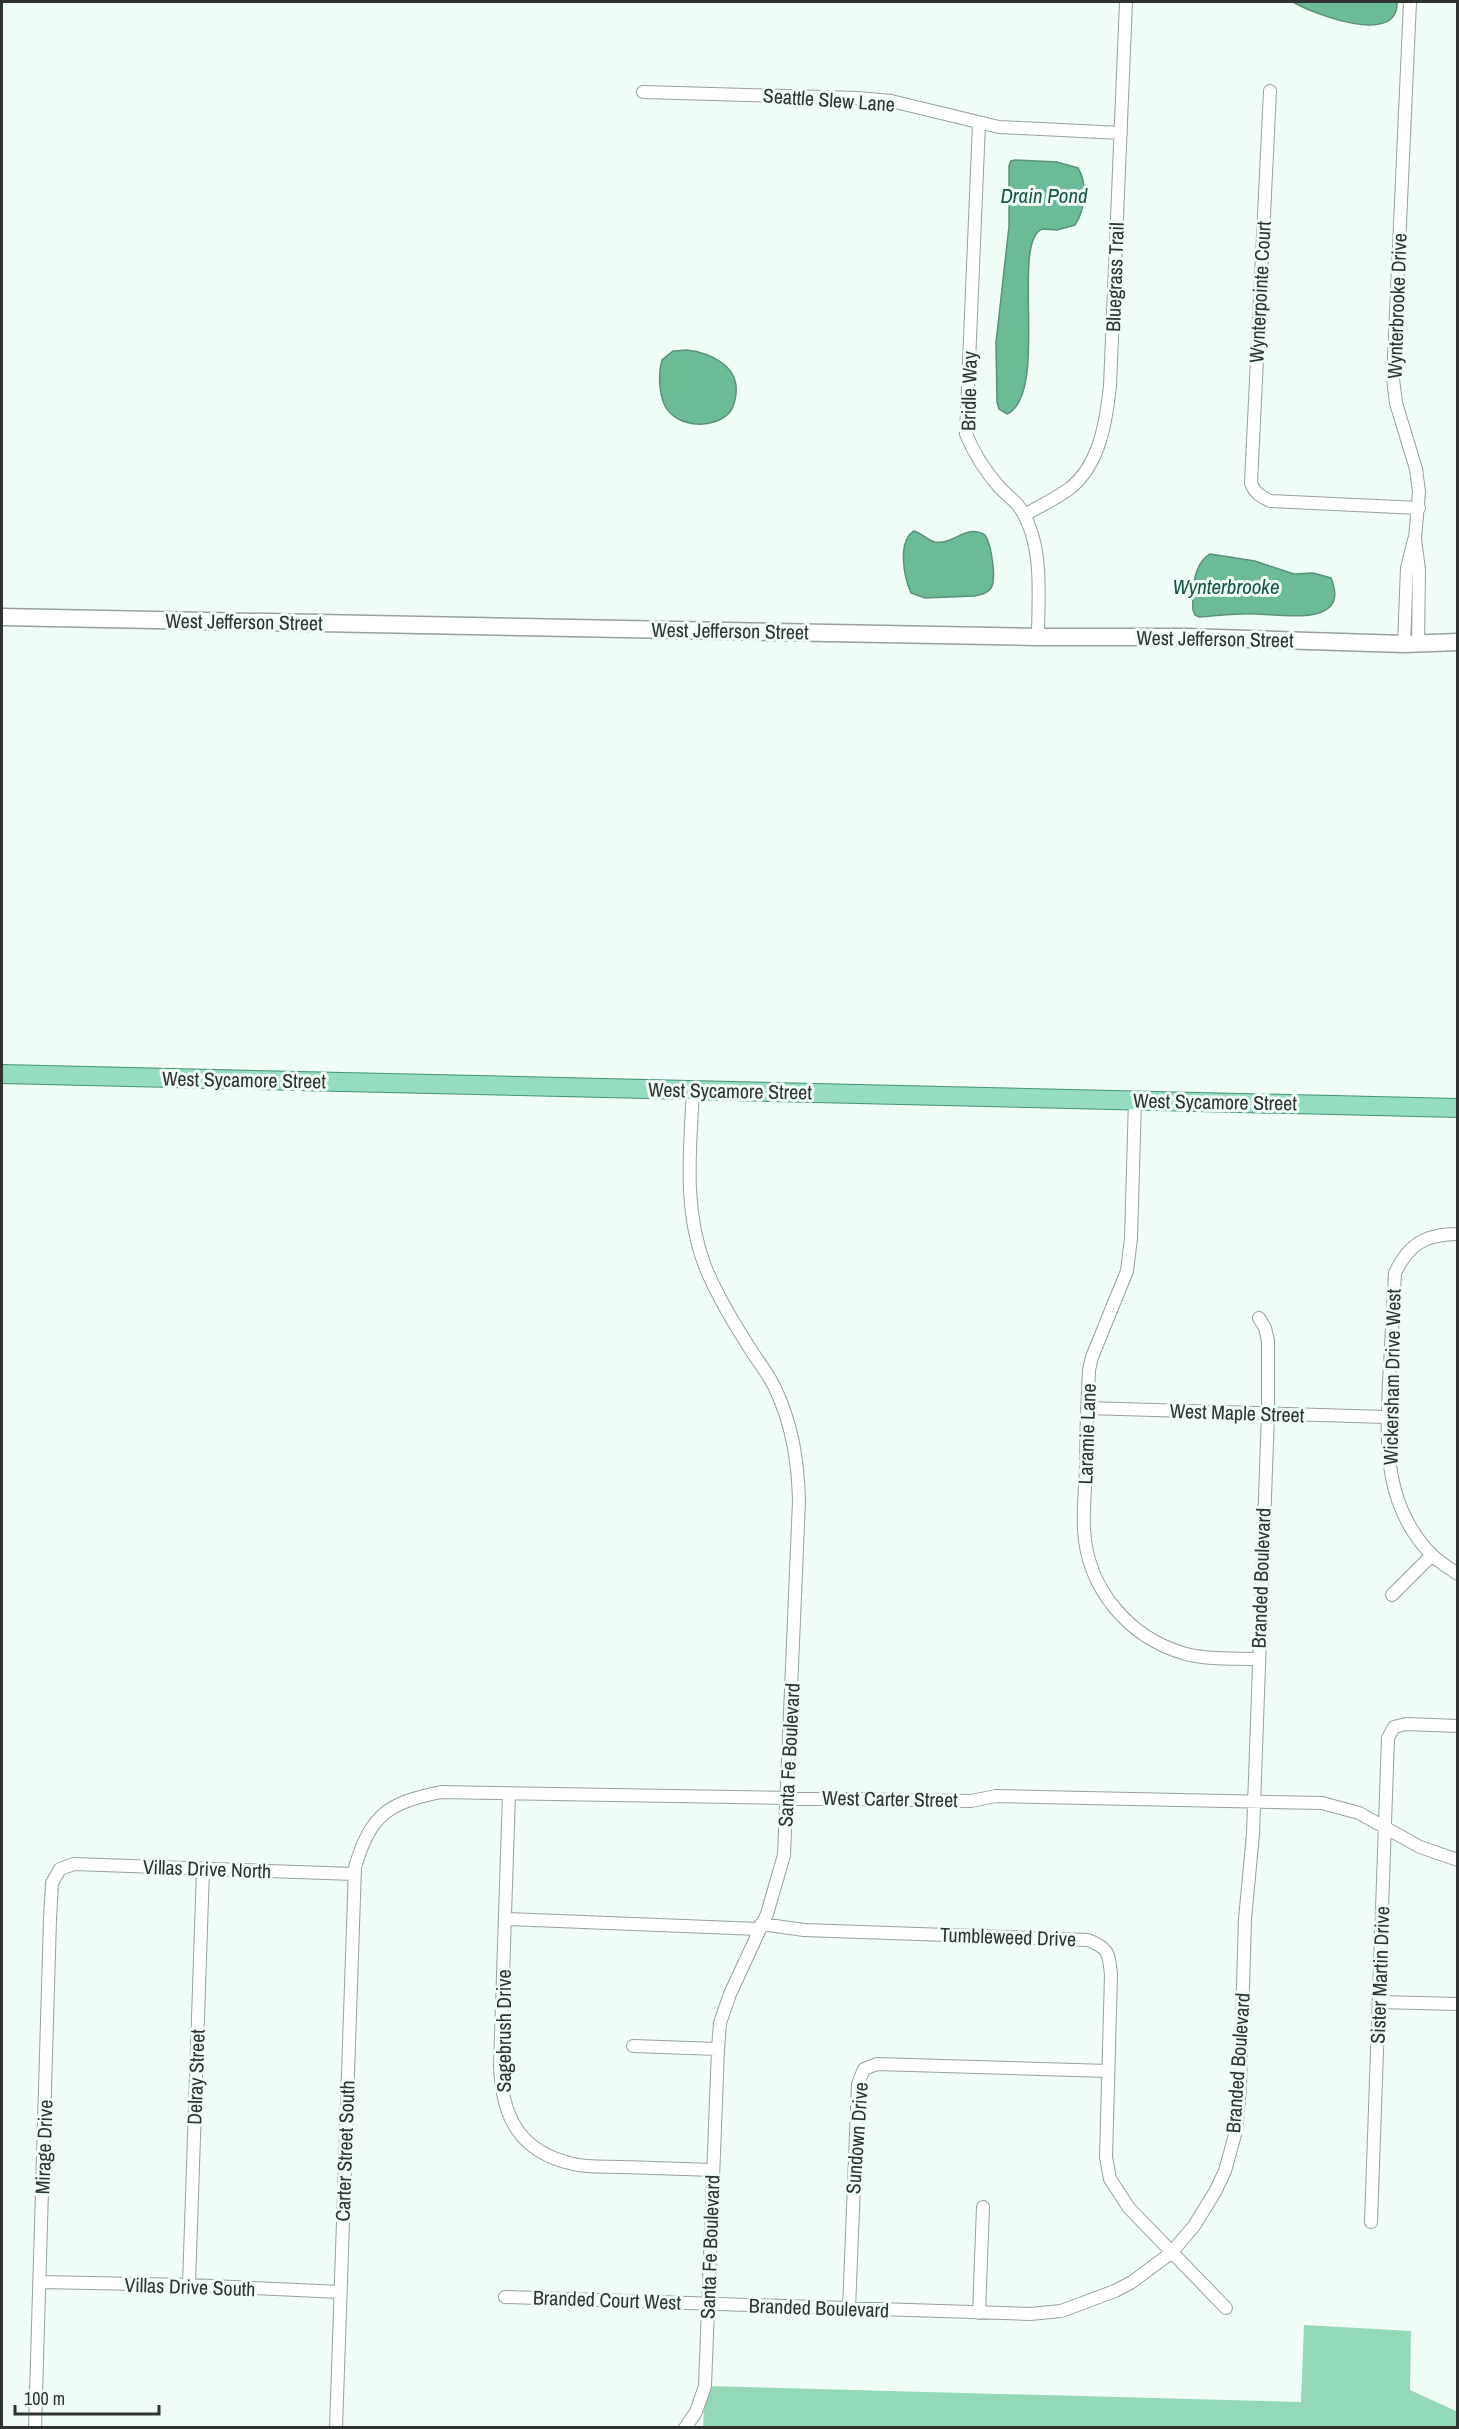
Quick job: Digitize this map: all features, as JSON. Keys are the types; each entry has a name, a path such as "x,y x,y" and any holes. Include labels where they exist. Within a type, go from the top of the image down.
{"main road":[{"name":"West Sycamore Street","path":"2,1074 1458,1108"}],"street":[{"name":"Bluegrass Trail","path":"1024,515 1071,487 1090,462 1106,427 1110,386 1126,2"},
{"name":"Wynterbrooke Drive","path":"1410,2 1393,379 1396,403 1416,469 1419,508 1415,539 1419,555 1411,644"},
{"name":"Wynterpointe Court","path":"1270,91 1251,483 1255,493 1270,501 1419,508"},
{"name":"Seattle Slew Lane","path":"643,93 857,98 891,101 999,127 1120,133"},
{"name":"Bridle Way","path":"979,123 966,434 975,455 1024,515 1029,528 1038,566 1038,637"},
{"name":"West Jefferson Street","path":"2,617 1038,637 1186,637 1411,644 1458,642"},
{"name":"Santa Fe Boulevard","path":"685,2427 696,2412 705,2386 720,2023 781,1872 788,1797 798,1473 788,1419 773,1384 715,1287 705,1265 694,1228 688,1167 693,1090"},
{"name":"Laramie Lane","path":"1135,1100 1131,1238 1127,1271 1092,1357 1087,1408 1084,1531 1090,1562 1101,1591 1133,1627 1168,1649 1190,1655 1259,1659"},
{"name":"Wickersham Drive West","path":"1458,1234 1428,1237 1417,1242 1402,1258 1395,1273 1387,1416 1390,1477 1398,1501 1416,1535 1432,1555 1458,1574"},
{"name":"Branded Boulevard","path":"708,2304 1030,2314 1076,2306 1132,2282 1171,2253 1194,2226 1215,2192 1225,2171 1236,2131 1240,2087 1245,1919 1254,1801 1268,1413 1268,1341 1265,1328 1259,1318"},
{"name":"West Maple Street","path":"1087,1408 1387,1416"},
{"path":"1392,1594 1432,1555"},
{"name":"Sister Martin Drive","path":"1371,2222 1388,1738 1392,1730 1406,1724 1458,1726"},
{"name":"West Carter Street","path":"354,1874 362,1844 375,1822 407,1799 441,1792 971,1801 996,1796 1322,1803 1359,1813 1420,1847 1458,1860"},
{"name":"Sagebrush Drive","path":"509,1794 501,2089 506,2112 520,2134 542,2153 574,2165 713,2170"},
{"name":"Villas Drive North","path":"60,1869 74,1864 354,1874"},
{"name":"Mirage Drive","path":"35,2427 52,1883 60,1869"},
{"name":"Delray Street","path":"189,2285 203,1869"},
{"name":"Carter Street South","path":"336,2427 354,1874"},
{"name":"Tumbleweed Drive","path":"505,1920 760,1926 804,1930 1088,1940 1100,1944 1109,1954 1111,1975 1106,2157 1110,2179 1129,2208 1227,2308"},
{"path":"1379,2002 1458,2004"},
{"path":"633,2046 718,2049"},
{"name":"Sundown Drive","path":"849,2309 858,2084 864,2068 877,2064 1108,2072"},
{"path":"979,2313 982,2207"},
{"name":"Villas Drive South","path":"40,2283 189,2285 340,2292"},
{"name":"Branded Court West","path":"505,2297 708,2304"}],"shaded area":[{"path":"1304,2325 1411,2331 1410,2390 1458,2412 1457,2428 703,2428 705,2386 1301,2402"}],"water":[{"path":"1293,2 1397,2 1394,15 1384,23 1370,25 1335,19"},
{"name":"Drain Pond","path":"1011,161 1057,162 1078,168 1083,182 1084,197 1075,225 1057,230 1042,229 1033,240 1029,261 1029,350 1026,378 1020,401 1007,414 999,409 997,402 996,343 1009,226 1009,166"},
{"path":"687,350 714,358 722,363 733,376 736,394 733,406 730,412 715,422 696,424 678,419 663,401 660,383 662,360 673,351"},
{"path":"914,531 935,542 942,542 972,531 985,535 992,561 993,583 991,588 981,595 974,596 925,598 911,593 904,569 904,551 905,543"},
{"name":"Wynterbrooke","path":"1210,554 1255,561 1294,574 1313,573 1331,578 1335,594 1332,605 1311,615 1241,614 1199,617 1193,610 1195,579 1200,564"}]}
